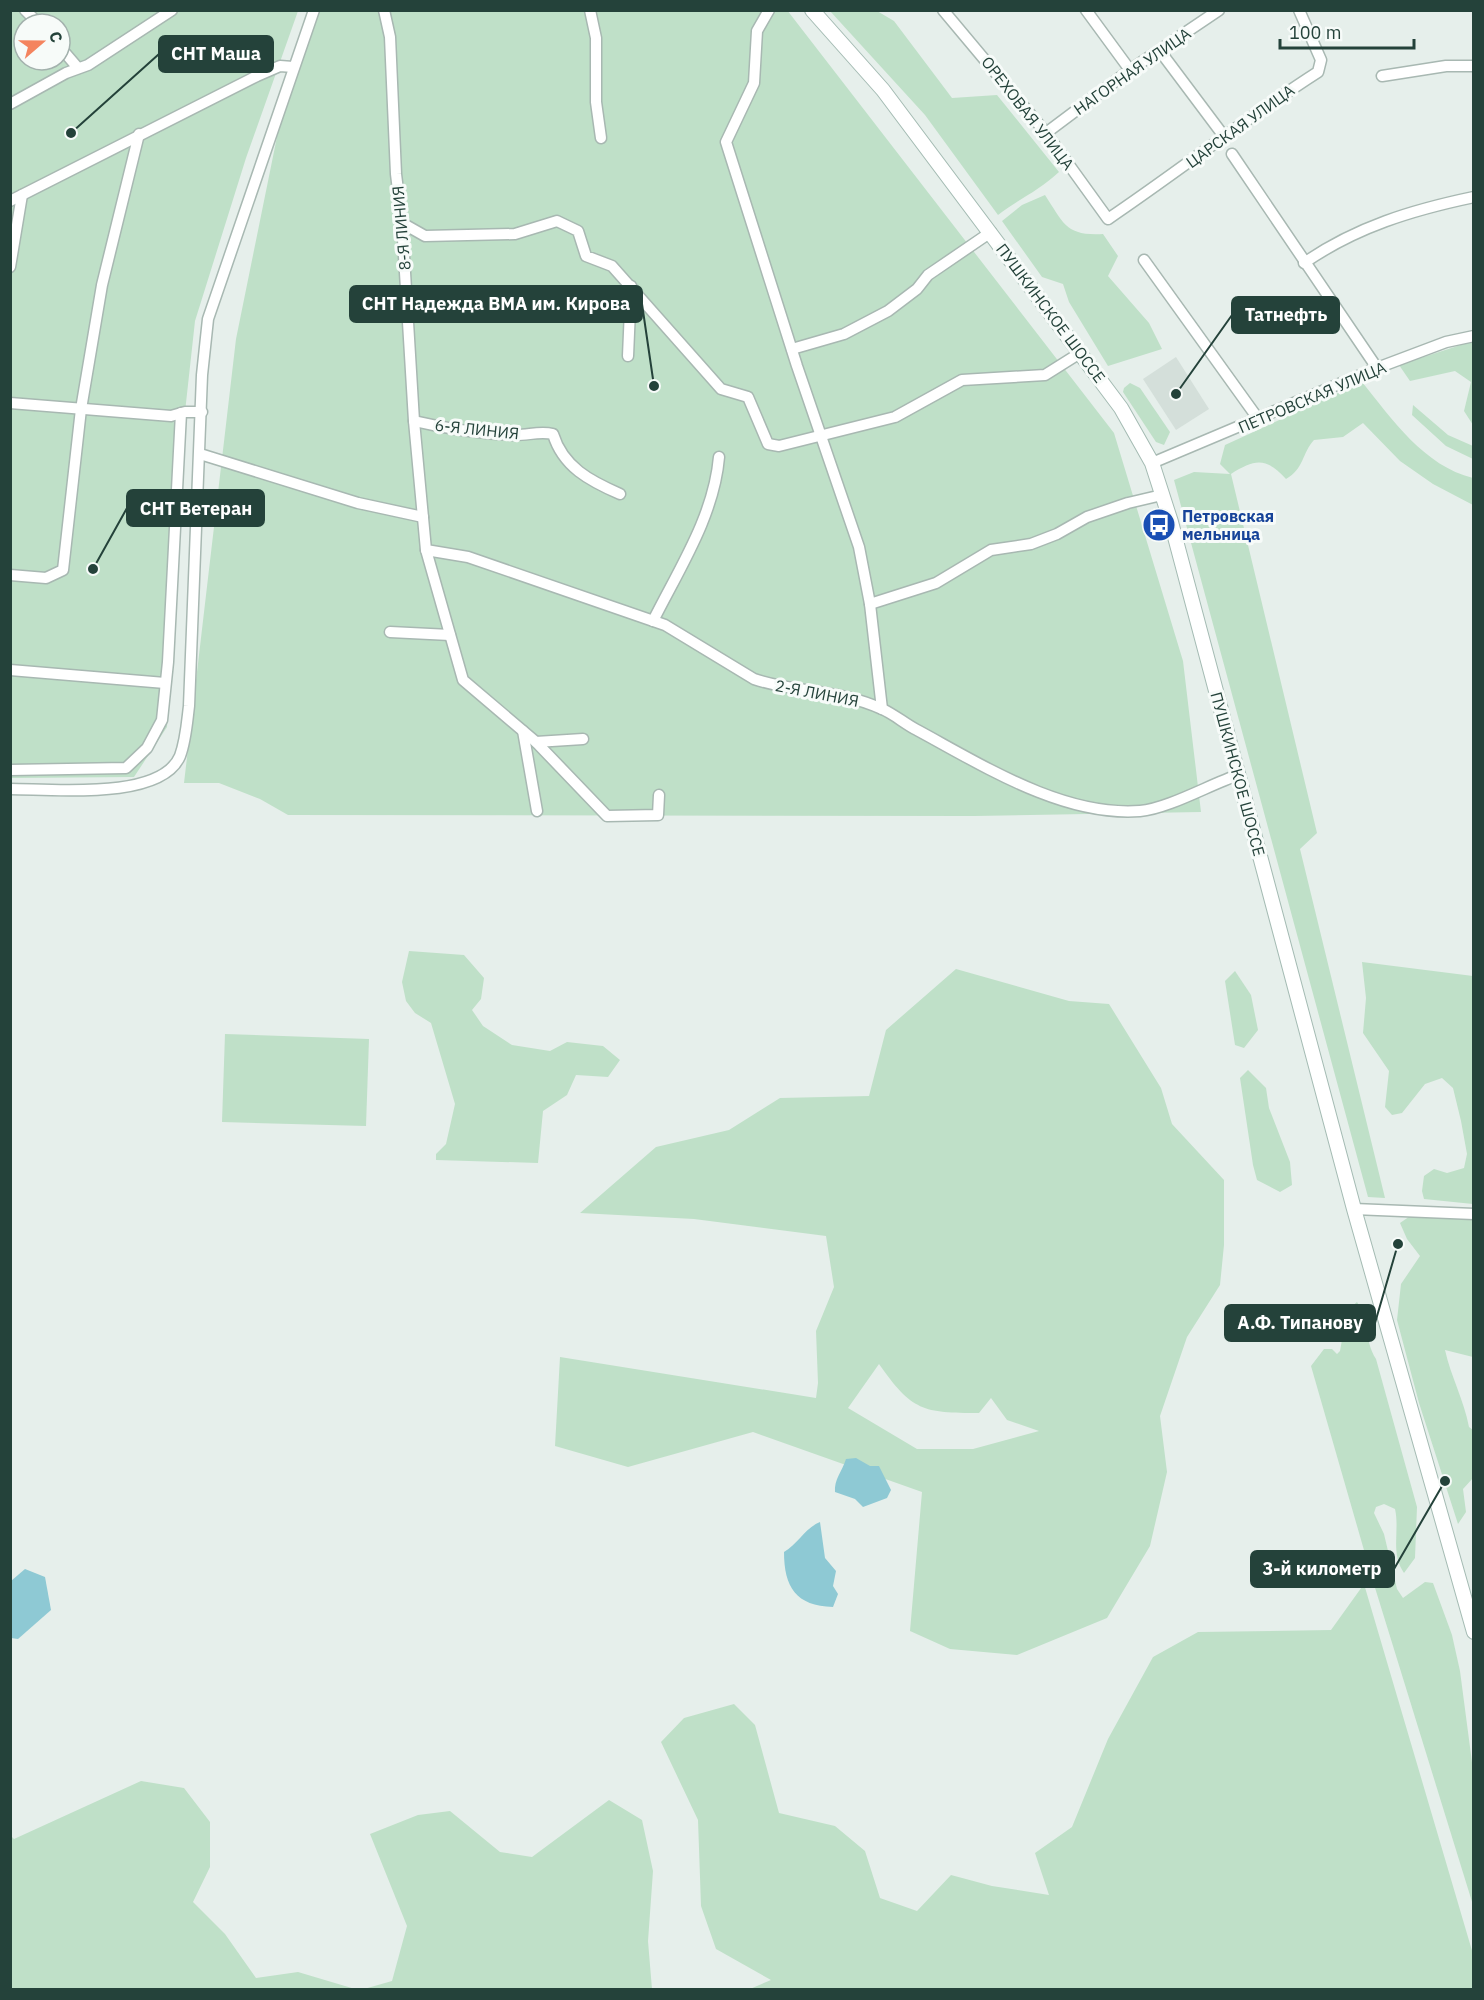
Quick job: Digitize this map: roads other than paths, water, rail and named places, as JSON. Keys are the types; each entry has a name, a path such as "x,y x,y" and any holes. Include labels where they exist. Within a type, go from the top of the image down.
{"main road":[{"name":"ПУШКИНСКОЕ ШОССЕ","path":"812,10 883,90 990,232 1121,408 1139,436 1152,463 1354,1209 1473,1632"}],"street":[{"path":"10,104 88,65 172,10"},
{"path":"10,789 136,786 158,778 179,758 189,706 202,375 208,319 314,10"},
{"name":"8-Я ЛИНИЯ","path":"384,10 390,38 396,174 402,223 414,421 423,517"},
{"path":"590,10 596,38 596,102 601,138"},
{"path":"769,10 757,31 754,84 726,142 792,349 859,547 870,604 882,709"},
{"name":"ОРЕХОВАЯ УЛИЦА","path":"943,10 1046,133 1108,219"},
{"path":"1086,10 1130,70"},
{"name":"НАГОРНАЯ УЛИЦА","path":"1046,133 1130,70 1219,10"},
{"name":"ЦАРСКАЯ УЛИЦА","path":"1108,219 1178,171 1223,135 1318,72 1321,60 1299,10"},
{"path":"1160,51 1223,135"},
{"path":"72,61 78,68"},
{"path":"10,201 257,76 280,66 293,67"},
{"path":"1382,76 1446,66 1473,66"},
{"path":"10,575 46,578 63,570 81,409 102,285 140,134"},
{"path":"1232,154 1304,264 1377,368"},
{"path":"10,267 22,195"},
{"path":"1304,264 1334,243 1379,222 1420,208 1473,196"},
{"path":"402,223 425,236 515,234 557,221 578,231 586,256 612,266 721,389 748,396 768,444 779,446 895,417 962,380 1038,377 1059,368 1080,353"},
{"path":"792,349 844,334 888,311 917,289 928,275 990,232"},
{"path":"1144,260 1259,420"},
{"path":"628,356 631,286"},
{"name":"ПЕТРОВСКАЯ УЛИЦА","path":"1152,463 1259,420 1377,368 1446,342 1473,336"},
{"path":"10,403 171,416 202,412"},
{"path":"10,770 126,768 147,748 162,720 181,413"},
{"name":"6-Я ЛИНИЯ","path":"414,421 450,429 520,435 542,431 553,434 564,459 592,482 620,494"},
{"path":"200,454 358,503 423,517 426,550 463,680 536,742 607,816 658,815 659,795"},
{"path":"653,621 704,519 717,483 719,458"},
{"path":"870,604 936,583 991,550 1031,544 1057,534 1086,517 1162,495"},
{"name":"2-Я ЛИНИЯ","path":"426,550 468,557 665,625 754,679 767,684 847,696 882,709 914,729 1015,781 1079,807 1141,811 1238,775"},
{"path":"390,632 450,635"},
{"path":"10,670 165,683"},
{"path":"523,731 537,811"},
{"path":"536,742 584,738"},
{"path":"1354,1209 1473,1214"}],"water":[{"path":"856,1458 870,1466 879,1466 891,1490 887,1498 863,1507 855,1499 835,1492 837,1479 846,1459"},
{"path":"820,1522 825,1558 836,1571 833,1586 838,1594 833,1607 820,1606 801,1598 790,1585 786,1575 784,1552"},
{"path":"25,1569 45,1577 51,1610 18,1639 11,1638 11,1581"}],"place":[{"name":"СНТ Маша","path":"71,133"},
{"name":"СНТ Надежда ВМА им. Кирова","path":"654,386"},
{"name":"Татнефть","path":"1176,394"},
{"name":"Петровская мельница","path":"1159,525"},
{"name":"СНТ Ветеран","path":"93,569"},
{"name":"А.Ф. Типанову","path":"1398,1244"},
{"name":"3-й километр","path":"1445,1481"}]}
